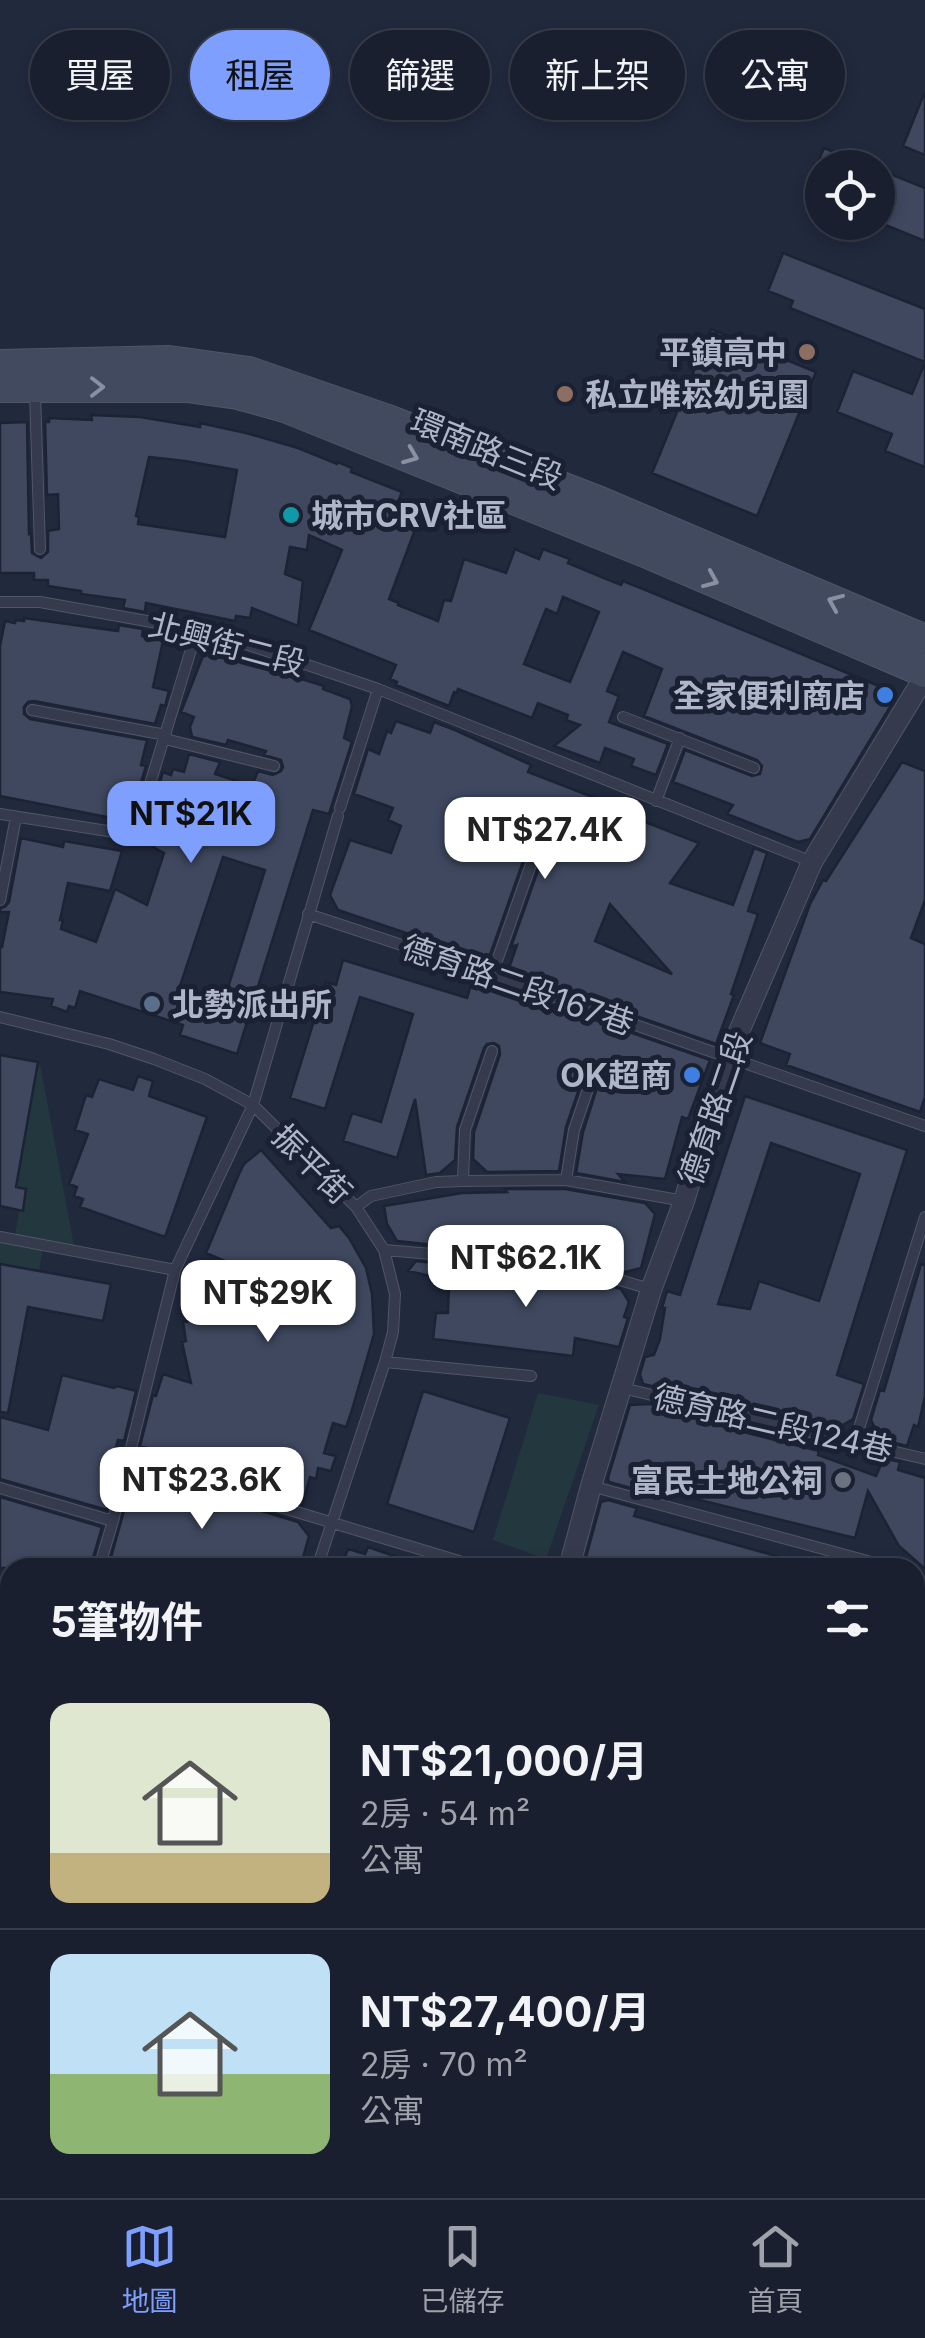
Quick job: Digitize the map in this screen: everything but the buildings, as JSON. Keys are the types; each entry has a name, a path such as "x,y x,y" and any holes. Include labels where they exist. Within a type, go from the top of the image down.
{"main road":[{"name":"環南路三段","path":"0,365 168,361 249,372 386,419 600,502 925,640"},
{"name":"環南路三段","path":"0,387 188,387 284,406 650,554 925,674"}],"street":[{"name":"德育路二段","path":"572,1558 651,1290 684,1201 728,1058 812,862 925,674"}],"lane":[{"path":"35,387 40,549"},
{"name":"北興街二段","path":"0,602 40,602 197,630 378,689 812,862"},
{"path":"0,814 120,833 139,820 197,630"},
{"name":"振平街","path":"253,1105 378,689"},
{"path":"32,710 274,766"},
{"path":"623,716 754,768"},
{"path":"656,801 680,738"},
{"path":"0,900 16,817"},
{"path":"492,975 541,836"},
{"name":"德育路二段167巷","path":"308,914 925,1126"},
{"name":"振平街","path":"0,1017 154,1058 253,1105 356,1207 384,1250 395,1294 386,1362 320,1558"},
{"path":"463,1181 465,1130 492,1052"},
{"path":"566,1180 574,1130 589,1086"},
{"path":"102,1558 175,1270 253,1105"},
{"path":"356,1207 370,1196 436,1182 463,1181 566,1180 684,1201"},
{"path":"856,1441 925,1218"},
{"path":"0,1237 175,1270"},
{"path":"384,1250 586,1270 651,1290"},
{"path":"386,1362 531,1376"},
{"name":"德育路二段124巷","path":"622,1388 925,1458"},
{"path":"151,1468 449,1558"},
{"path":"591,1486 857,1558"},
{"path":"0,1488 113,1521"}],"shaded area":[{"path":"40,1064 74,1246 15,1235 20,1207 6,1204 30,1076"},
{"path":"0,1238 43,1247 38,1277 0,1271"},
{"path":"538,1393 599,1405 546,1558 493,1540"}],"place":[{"name":"平鎮高中","path":"807,352"},
{"name":"私立唯崧幼兒園","path":"565,394"},
{"name":"城市CRV社區","path":"291,515"},
{"name":"全家便利商店","path":"885,695"},
{"name":"北勢派出所","path":"152,1004"},
{"name":"OK超商","path":"692,1075"},
{"name":"富民土地公祠","path":"843,1480"}]}
